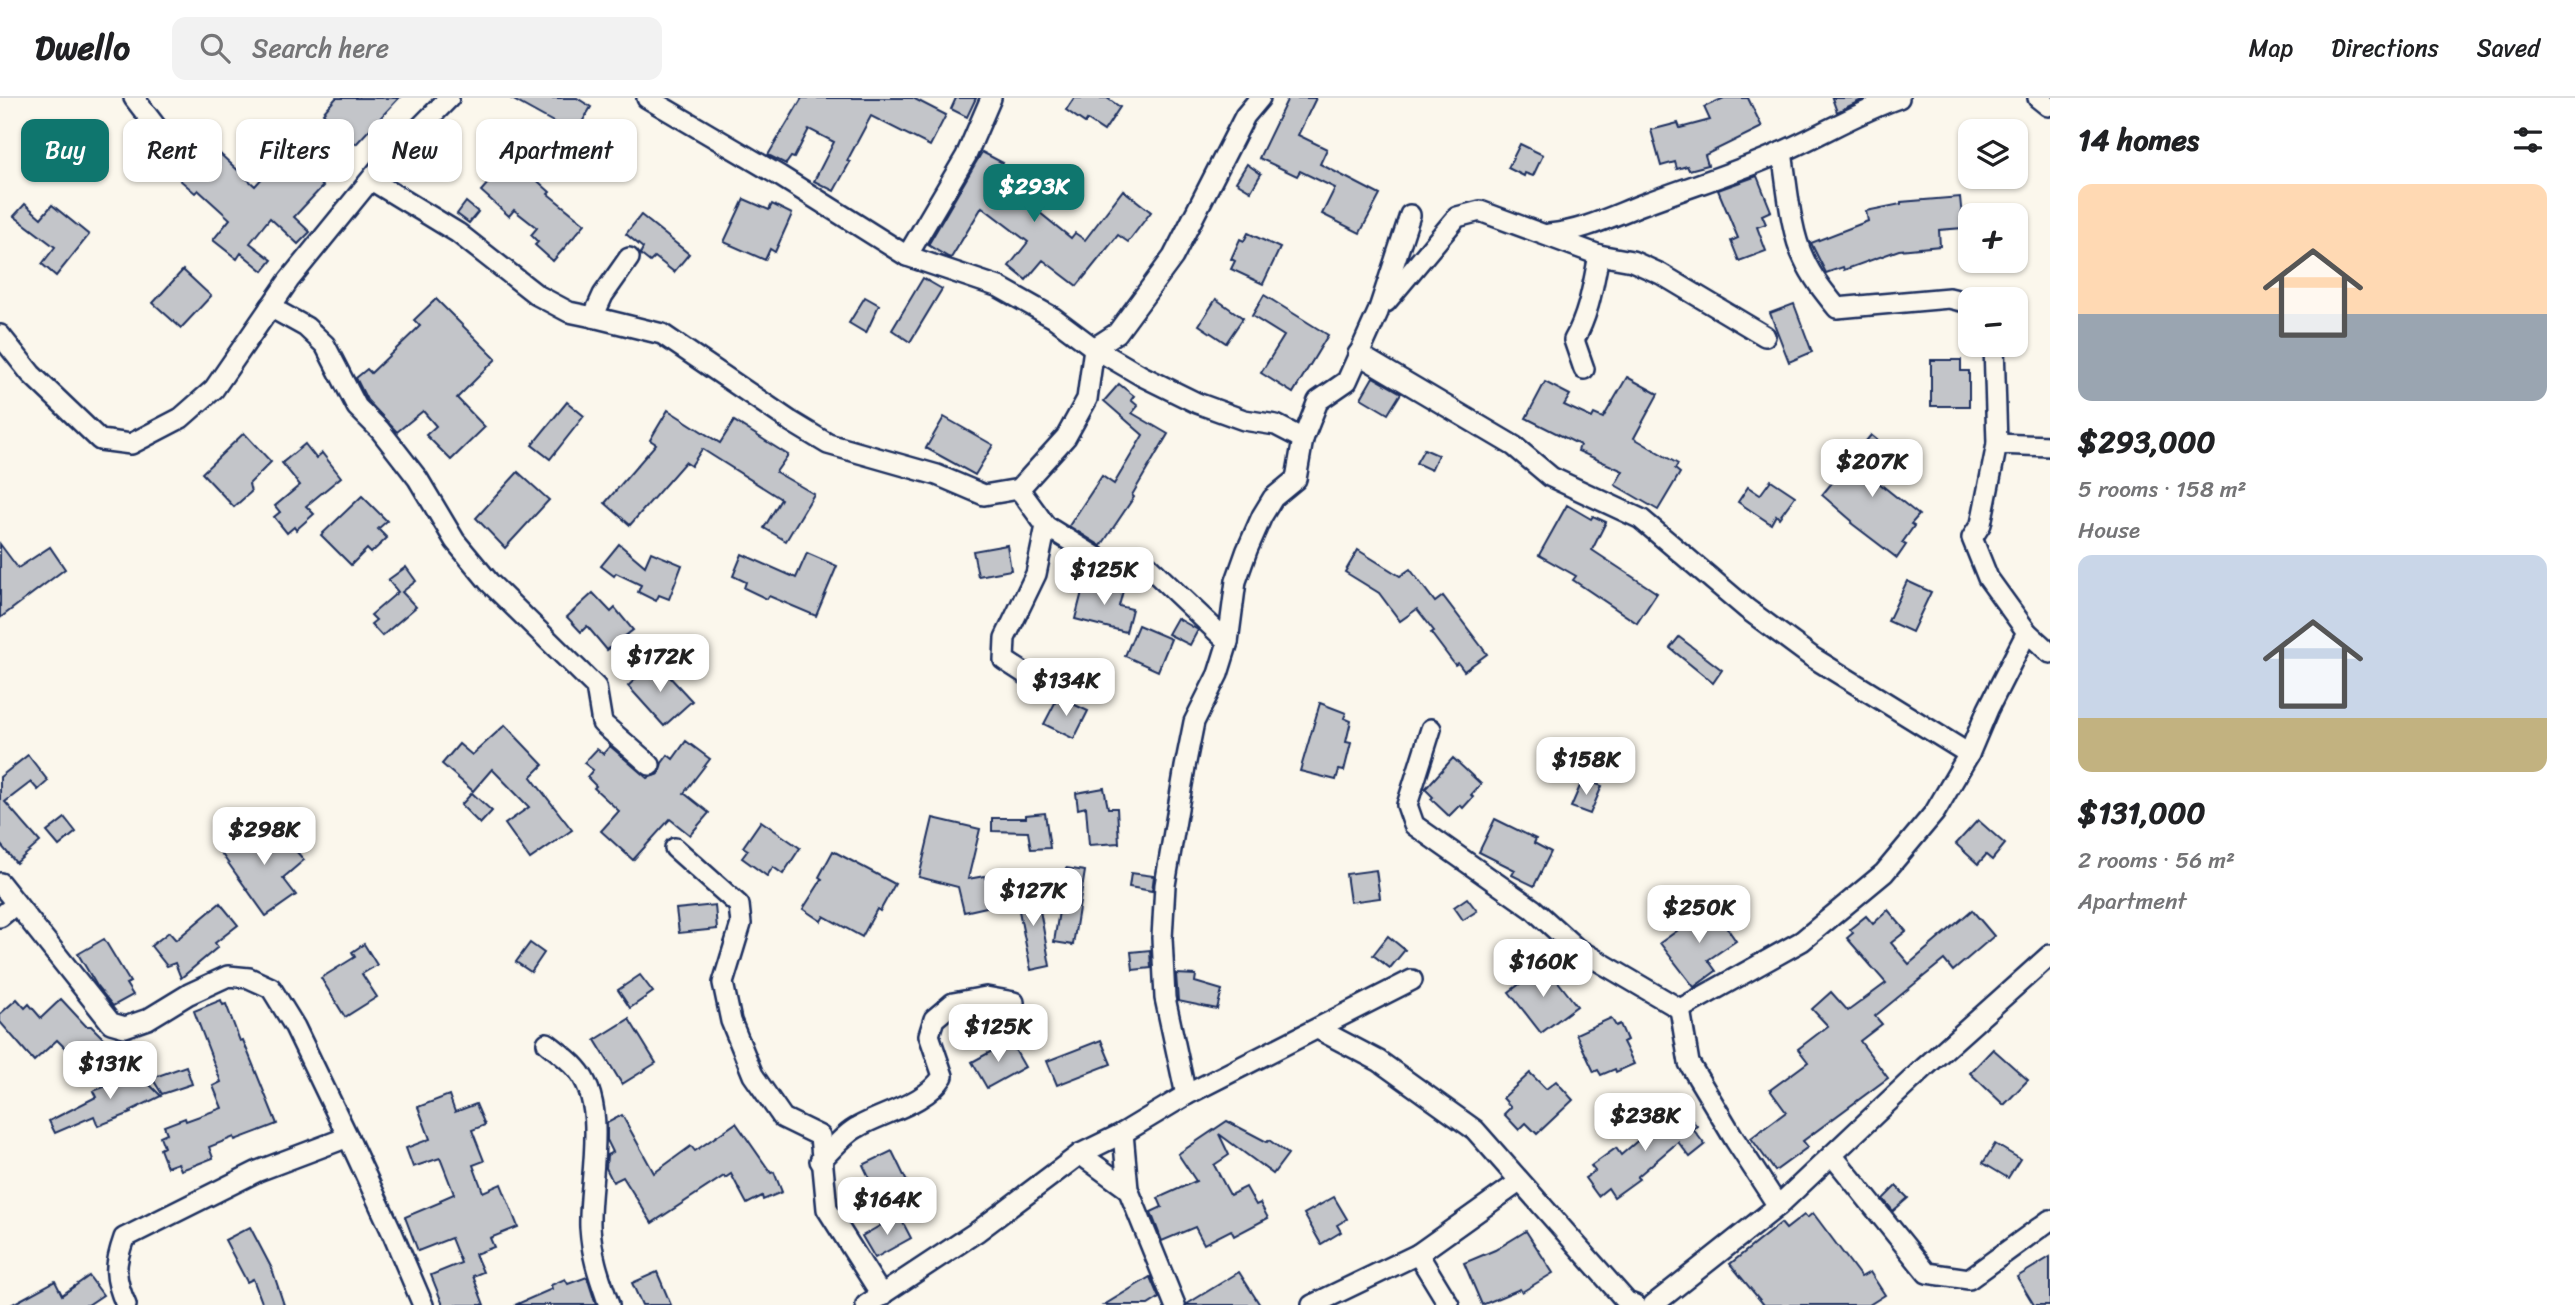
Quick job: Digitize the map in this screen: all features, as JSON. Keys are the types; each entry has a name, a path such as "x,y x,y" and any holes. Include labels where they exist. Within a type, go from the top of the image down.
{"street":[{"path":"134,98 150,119"},
{"path":"428,119 449,98"},
{"path":"647,98 780,176 907,256 999,287 1054,318 1094,348 1196,403 1244,420 1276,425 1303,439"},
{"path":"907,256 966,156 991,98"},
{"path":"1094,348 1118,333 1173,257 1245,116 1259,98"},
{"path":"1542,234 1573,232 1782,152 1880,104 1899,98"},
{"path":"1782,152 1792,216 1802,257 1820,287 1837,308 1949,298 1958,300"},
{"path":"0,335 31,374 100,440 131,444 181,418 214,388 289,280 369,182"},
{"path":"374,182 458,233 537,295 569,312 662,334 828,444 937,475 984,495 1019,489 1066,437 1087,399 1094,348"},
{"path":"1378,312 1457,217 1479,211 1599,255 1632,261 1661,274 1765,336"},
{"path":"1186,1095 1165,998 1162,938 1165,885 1194,722 1218,674 1228,642 1236,582 1247,550 1273,498 1296,479 1303,439 1318,401 1347,382 1378,312 1410,215"},
{"path":"1584,369 1574,340 1582,327 1590,300 1599,255"},
{"path":"593,317 603,295 629,258"},
{"path":"270,307 306,327 325,345 357,407 380,430 418,479 455,541 489,582 596,687 602,723 650,765"},
{"path":"1358,354 1514,446 1551,477 1642,519 1747,609 1812,657 1969,754"},
{"path":"1994,357 1997,444 1981,524 1972,538 1988,578 2027,632 2050,653"},
{"path":"1997,444 2050,446"},
{"path":"1019,489 1045,526 1110,565 1145,563 1228,642"},
{"path":"1045,526 1036,574 1005,638 1004,660 1035,680 1077,688"},
{"path":"1680,1009 1802,941 1884,873 1935,812 1969,754 1988,709 2027,632"},
{"path":"1431,729 1406,805 1414,825 1533,909 1576,948 1680,1009"},
{"path":"675,848 739,905 741,924 723,983 731,1021 753,1075 783,1118 820,1136 820,1161 827,1209 874,1301 978,1231 1080,1154 1123,1133 1186,1095 1412,980"},
{"path":"0,883 111,1023 125,1027 148,1019 189,994 228,976 249,978 271,988 295,1027 348,1137 423,1305"},
{"path":"0,917 16,904"},
{"path":"1653,1305 1778,1206 2050,955"},
{"path":"820,1161 856,1128 899,1110 939,1084 943,1076 929,1035 934,1019 953,1003 986,997 1014,1002"},
{"path":"1680,1009 1689,1063 1778,1206"},
{"path":"1318,1029 1379,1061 1475,1130 1628,1302 1635,1305"},
{"path":"547,1043 578,1070 590,1097 595,1128 590,1223 593,1260 610,1305"},
{"path":"1123,1133 1128,1189 1175,1305"},
{"path":"126,1305 117,1286 115,1270 124,1238 258,1171 348,1137"},
{"path":"1080,1154 1128,1189"},
{"path":"1832,1155 1927,1273 1969,1279 2050,1220"},
{"path":"1312,1305 1418,1254 1519,1181"},
{"path":"1418,1254 1449,1305"}],"building":[{"path":"336,98 399,98 379,119 368,119 368,131 356,144 354,119 329,119 323,113"},
{"path":"510,98 577,98 591,107 584,119 548,119"},
{"path":"802,98 913,98 946,115 930,146 871,116 834,191 814,181 834,142 809,129 794,158 791,157 786,164 768,155"},
{"path":"956,98 976,98 967,117 951,109"},
{"path":"1074,98 1107,98 1120,107 1104,131 1087,120 1085,123 1066,110"},
{"path":"1288,98 1316,98 1298,135 1327,149 1320,164 1380,195 1360,233 1322,214 1335,188 1300,171 1297,176 1259,158"},
{"path":"1724,98 1748,98 1762,127 1705,155 1708,165 1689,170 1687,166 1677,169 1675,162 1661,166 1651,130 1678,123 1680,128 1710,120 1704,107"},
{"path":"1832,98 1866,98 1837,112"},
{"path":"1520,144 1543,155 1533,176 1525,173 1524,176 1508,168"},
{"path":"982,152 1003,163 993,180 1018,193 1023,188 1030,193 1036,186 1051,197 1039,212 1071,238 1075,233 1085,240 1123,190 1151,212 1128,242 1118,235 1077,286 1043,260 1026,280 1009,266 1028,242 982,207 951,258 948,257 928,245"},
{"path":"222,156 236,169 236,182 251,182 255,186 259,182 319,182 323,186 294,217 310,232 298,244 270,218 250,243 272,260 263,271 241,253 237,259 213,240 230,219 198,190 195,193 182,182 222,182"},
{"path":"1247,164 1261,174 1251,191 1236,182"},
{"path":"1757,176 1771,211 1762,215 1766,224 1757,227 1766,251 1739,261 1731,241 1738,238 1718,190"},
{"path":"489,182 539,182 550,192 548,194 585,224 553,261 535,245 538,242 531,235 537,228 514,210 509,216 481,191"},
{"path":"1960,197 1958,228 1939,230 1940,246 1899,250 1844,270 1843,267 1826,273 1811,243 1868,221 1866,211 1901,202"},
{"path":"744,199 769,210 772,204 792,214 775,252 770,249 765,260 724,242"},
{"path":"466,202 478,212 469,223 457,214"},
{"path":"25,204 41,218 52,205 89,235 56,276 42,264 55,247 14,216"},
{"path":"641,215 689,254 674,272 655,257 650,262 640,254 643,248 626,234"},
{"path":"1248,233 1280,248 1263,284 1231,269 1235,261 1231,259 1240,239 1244,241"},
{"path":"183,270 211,296 181,328 153,303"},
{"path":"923,278 942,289 910,342 892,330"},
{"path":"1264,295 1328,335 1293,393 1261,373 1284,336 1252,316"},
{"path":"865,297 879,305 866,333 849,323"},
{"path":"436,299 496,359 457,398 485,427 451,460 426,435 436,426 423,411 397,432 367,400 356,378 367,369 371,373 420,326 414,320"},
{"path":"1216,299 1243,318 1226,343 1199,325"},
{"path":"1794,304 1812,352 1789,362 1770,313"},
{"path":"1931,360 1961,360 1961,371 1969,371 1969,406 1931,406"},
{"path":"1373,377 1401,393 1388,414 1361,398"},
{"path":"1627,377 1658,394 1634,438 1678,464 1675,469 1680,473 1658,510 1615,485 1623,471 1578,451 1580,445 1526,418 1545,382 1570,395 1564,405 1592,418 1594,414 1603,418"},
{"path":"1119,384 1134,396 1131,400 1138,406 1132,413 1168,434 1132,495 1134,497 1101,546 1069,526 1102,476 1114,484 1143,435 1104,401"},
{"path":"567,402 584,416 550,459 532,445"},
{"path":"668,410 720,443 734,421 788,455 776,472 814,494 786,541 764,528 781,499 702,449 691,466 685,462 630,525 605,503 656,444 650,440"},
{"path":"944,417 993,445 975,475 926,448"},
{"path":"244,433 271,462 249,484 251,492 234,507 202,473"},
{"path":"1871,435 1894,454 1874,479 1919,515 1911,524 1914,526 1902,543 1906,545 1897,558 1851,523 1852,521 1822,495"},
{"path":"305,444 316,458 322,453 341,477 306,506 314,514 296,530 294,527 287,533 274,517 280,512 275,506 300,485 282,463"},
{"path":"1424,449 1438,455 1431,470 1416,463"},
{"path":"518,472 549,500 505,548 476,518"},
{"path":"1771,480 1795,496 1779,518 1776,515 1771,524 1738,502 1748,487 1760,495"},
{"path":"362,496 387,521 378,529 387,538 371,553 367,549 351,565 321,535"},
{"path":"1567,505 1591,519 1593,516 1606,522 1592,550 1657,593 1637,623 1573,580 1576,576 1539,555"},
{"path":"0,544 18,568 50,547 65,569 0,618"},
{"path":"619,544 645,566 651,552 682,565 669,599 659,595 656,601 638,592 641,585 616,573 614,576 601,566"},
{"path":"1007,545 1011,570 978,576 973,551"},
{"path":"1358,550 1400,576 1410,569 1435,602 1443,596 1487,654 1464,671 1458,663 1455,665 1417,609 1400,621 1379,593 1345,572"},
{"path":"807,553 837,566 816,616 744,588 746,582 733,576 742,554 796,578"},
{"path":"406,567 416,581 402,592 416,607 382,636 371,624 376,620 371,615 398,592 388,580"},
{"path":"1097,580 1124,587 1119,606 1132,609 1126,632 1075,619 1083,588 1094,591"},
{"path":"1907,581 1931,592 1912,632 1888,621"},
{"path":"593,593 611,612 615,608 633,630 607,650 587,626 581,632 567,617"},
{"path":"1177,618 1198,630 1190,645 1168,634"},
{"path":"1138,625 1171,639 1158,671 1125,656"},
{"path":"1679,637 1722,670 1713,683 1670,648"},
{"path":"655,661 692,701 664,726 628,686"},
{"path":"1058,697 1088,711 1074,739 1044,724"},
{"path":"1320,703 1346,713 1344,718 1351,721 1346,742 1351,743 1344,771 1339,770 1336,780 1300,771"},
{"path":"505,725 543,765 531,777 572,830 530,859 505,824 529,807 492,769 473,791 442,764 459,744 472,755"},
{"path":"686,741 710,759 684,793 709,813 690,835 670,819 633,860 601,831 619,811 594,788 596,786 587,777 593,770 584,763 597,749 603,754 610,746 647,778 659,774 668,755 673,759"},
{"path":"28,755 48,781 38,790 31,782 5,802 40,842 16,863 0,844 0,777"},
{"path":"1453,758 1481,784 1463,808 1460,805 1449,816 1431,799 1433,797 1425,789"},
{"path":"1583,779 1602,786 1590,814 1571,807"},
{"path":"1104,788 1108,808 1117,808 1119,843 1089,845 1086,807 1078,809 1076,793"},
{"path":"472,793 492,811 480,824 461,805"},
{"path":"1045,813 1050,848 1031,849 1028,832 992,831 992,818 1026,818 1026,815"},
{"path":"65,818 76,832 59,846 47,832"},
{"path":"933,818 980,829 968,879 985,876 991,906 964,912 958,887 919,877"},
{"path":"1495,819 1536,839 1534,843 1551,852 1534,886 1512,875 1515,870 1479,852"},
{"path":"1978,820 2005,844 1992,860 1986,855 1978,864 1956,844"},
{"path":"761,821 800,848 783,874 773,867 767,876 742,858 748,850 743,847"},
{"path":"273,825 304,860 283,878 296,895 266,916 221,853 250,831 256,840"},
{"path":"833,851 895,884 862,937 824,916 821,921 803,909 822,879 819,877"},
{"path":"1066,868 1085,871 1073,945 1054,942"},
{"path":"1376,870 1380,898 1350,902 1346,874"},
{"path":"1131,873 1154,876 1152,891 1129,887"},
{"path":"1036,888 1050,966 1031,970 1015,891"},
{"path":"1467,898 1477,911 1463,920 1454,907"},
{"path":"220,903 238,925 215,943 218,947 181,978 175,963 167,966 151,946 169,932 176,940"},
{"path":"715,905 717,929 679,933 676,909"},
{"path":"1712,906 1736,941 1708,960 1716,971 1694,987 1660,943"},
{"path":"1888,910 1906,931 1891,943 1909,964 1972,910 1994,936 1953,971 1944,960 1875,1016 1882,1024 1860,1041 1888,1078 1803,1141 1808,1147 1775,1171 1751,1138 1786,1112 1770,1090 1808,1062 1798,1049 1828,1026 1812,1009 1831,992 1848,1011 1886,983 1847,938 1853,933 1850,929 1866,916 1873,924"},
{"path":"1388,936 1405,950 1390,968 1373,955"},
{"path":"104,939 130,982 126,984 133,995 113,1006 97,986 78,954"},
{"path":"530,943 544,953 531,972 516,962"},
{"path":"364,944 377,965 362,974 377,997 345,1017 321,978 355,957 352,952"},
{"path":"1150,950 1151,968 1133,970 1131,952"},
{"path":"1545,965 1577,1006 1541,1033 1509,992"},
{"path":"1176,974 1196,975 1195,982 1222,990 1217,1009 1178,1001"},
{"path":"640,975 653,992 630,1008 618,990"},
{"path":"17,999 25,1008 29,1004 41,1018 61,999 86,1026 91,1026 108,1043 84,1067 57,1040 34,1061 0,1022 0,1014"},
{"path":"221,1000 223,1005 226,1004 240,1041 243,1040 277,1124 209,1147 213,1158 181,1170 178,1163 167,1167 160,1149 164,1147 160,1136 167,1133 164,1126 222,1108 213,1086 221,1082 194,1011"},
{"path":"1611,1018 1616,1026 1620,1024 1627,1040 1623,1042 1634,1064 1601,1075 1598,1070 1594,1072 1576,1034"},
{"path":"629,1019 656,1063 622,1084 595,1040"},
{"path":"1101,1040 1111,1064 1057,1085 1047,1061"},
{"path":"1010,1041 1025,1067 987,1088 972,1062"},
{"path":"1993,1049 2028,1080 2004,1105 1970,1073"},
{"path":"118,1053 161,1096 130,1111 131,1113 98,1126 94,1116 55,1133 49,1121 96,1097 93,1091 128,1078"},
{"path":"186,1066 192,1084 162,1094 152,1078"},
{"path":"1530,1073 1546,1089 1556,1081 1573,1100 1537,1134 1526,1123 1519,1130 1504,1114 1511,1107 1503,1098"},
{"path":"449,1095 455,1112 476,1104 485,1125 472,1130 484,1161 473,1165 483,1192 501,1184 518,1227 490,1238 494,1247 475,1254 483,1272 473,1276 484,1305 443,1305 431,1275 461,1263 451,1238 418,1251 405,1217 454,1194 440,1158 413,1167 406,1148 430,1139 418,1107"},
{"path":"1679,1105 1697,1126 1693,1129 1705,1145 1690,1157 1678,1142 1637,1177 1639,1179 1614,1197 1608,1188 1598,1196 1585,1178 1595,1171 1591,1166 1616,1148 1621,1155"},
{"path":"622,1115 654,1173 691,1146 695,1151 736,1123 771,1173 774,1172 782,1192 763,1200 762,1196 747,1204 731,1174 652,1223 623,1177 613,1182 606,1168 607,1155 613,1152 607,1140 607,1123"},
{"path":"1227,1121 1267,1142 1269,1140 1288,1154 1273,1174 1219,1134 1229,1155 1214,1165 1230,1195 1246,1187 1256,1205 1260,1203 1268,1218 1234,1236 1231,1230 1204,1244 1195,1227 1162,1241 1151,1212 1162,1207 1158,1198 1196,1181 1178,1154"},
{"path":"1995,1144 2020,1159 2008,1178 1983,1163"},
{"path":"892,1151 911,1190 900,1195 904,1202 885,1211 863,1165"},
{"path":"1896,1186 1908,1198 1893,1211 1883,1199"},
{"path":"1334,1197 1347,1219 1337,1225 1341,1232 1321,1244 1304,1214"},
{"path":"1813,1213 1861,1277 1870,1272 1885,1295 1869,1305 1764,1305 1730,1264 1781,1223 1786,1229 1804,1215 1807,1218"},
{"path":"899,1215 911,1238 875,1258 862,1236"},
{"path":"250,1227 272,1269 284,1305 263,1305 253,1279 247,1282 225,1240"},
{"path":"1526,1231 1553,1273 1522,1292 1520,1289 1482,1305 1464,1263 1495,1250"},
{"path":"2050,1257 2050,1305 2034,1305 2017,1277"},
{"path":"657,1272 671,1305 642,1305 632,1283"},
{"path":"1239,1272 1260,1305 1187,1305 1187,1304"},
{"path":"89,1276 103,1295 88,1305 11,1305 55,1281 62,1295"},
{"path":"587,1277 596,1305 515,1305 552,1289 551,1285 565,1279 568,1284"},
{"path":"1150,1277 1159,1298 1148,1305 1104,1305"}]}
